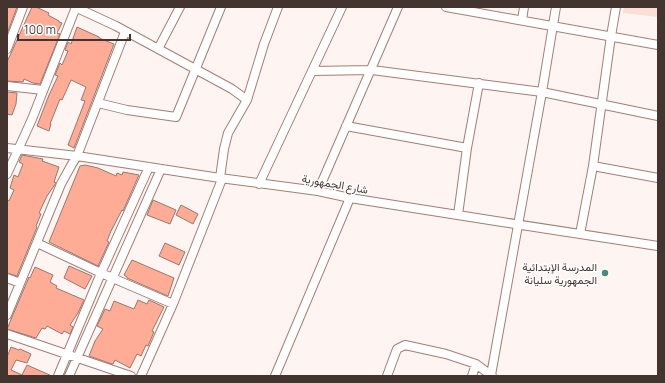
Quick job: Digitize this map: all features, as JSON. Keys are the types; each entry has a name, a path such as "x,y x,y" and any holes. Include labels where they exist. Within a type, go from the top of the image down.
{"street":[{"path":"7,48 23,7"},
{"path":"7,174 17,149 32,119 76,7 116,26 196,69 232,89 247,100"},
{"path":"158,49 180,7"},
{"path":"98,103 128,110 176,117 221,7"},
{"path":"141,376 173,304 221,179 224,149 228,133 247,100 276,7"},
{"path":"259,184 342,7"},
{"path":"318,191 372,70 398,7"},
{"path":"446,7 470,9 658,45"},
{"path":"522,20 524,7"},
{"path":"387,376 397,350 405,345 431,350 476,364 492,376 556,7"},
{"path":"580,234 593,166 616,7"},
{"path":"7,315 66,173 77,156 126,32"},
{"path":"312,71 372,70 479,83 542,92 658,116"},
{"path":"458,215 467,148 479,83"},
{"path":"7,86 43,90"},
{"path":"346,126 467,148"},
{"name":"شارع الجمهورية","path":"7,148 77,156 221,179 318,191 350,198 658,246"},
{"path":"593,166 658,178"},
{"path":"58,376 101,274 149,167"},
{"path":"69,376 111,278 161,169"},
{"path":"274,376 350,198"},
{"path":"37,243 101,274 173,304"},
{"path":"7,278 20,283"},
{"path":"7,334 131,376"},
{"path":"472,376 476,364"}],"shaded area":[{"path":"624,7 658,7 658,17 623,13"}],"building":[{"path":"7,7 17,7 7,34"},
{"path":"32,7 36,7 49,13 48,15 62,23 57,33 60,34 40,84 24,79 23,82 7,81 7,62"},
{"path":"77,27 114,44 74,148 68,145 85,101 81,100 86,87 71,80 62,100 60,99 50,124 49,131 37,126 58,76 55,75 60,63 62,65 68,51 65,50 68,42 71,44"},
{"path":"7,92 17,93 16,104 12,115 7,114"},
{"path":"22,155 43,159 42,161 59,167 54,182 56,183 47,196 39,213 41,214 36,226 37,227 17,276 7,273 7,200 9,201 14,190 10,188 14,175 18,177 23,164 19,162"},
{"path":"85,165 98,168 116,176 117,173 122,175 123,172 139,175 123,211 122,210 111,231 107,241 109,242 98,266 49,242 80,166"},
{"path":"153,200 176,210 170,224 147,215"},
{"path":"181,205 198,214 193,224 176,215"},
{"path":"165,243 185,252 179,265 159,256"},
{"path":"132,260 174,278 168,296 127,278 124,275"},
{"path":"69,266 92,276 85,289 64,278"},
{"path":"35,267 53,275 50,282 57,286 56,288 84,300 70,325 73,327 70,334 64,331 62,334 47,326 45,329 42,328 36,338 7,329 29,277 30,278"},
{"path":"138,300 147,304 149,300 164,307 152,331 154,332 148,346 146,345 141,356 137,354 130,368 115,360 112,364 89,356 95,341 103,329 97,326 105,309 110,311 114,301 134,309"},
{"path":"11,347 31,354 27,363 16,360 11,370 22,375 27,365 52,376 7,376 7,357"}],"place":[{"name":"المدرسة الإبتدائية الجمهورية سليانة","path":"605,273"}]}
